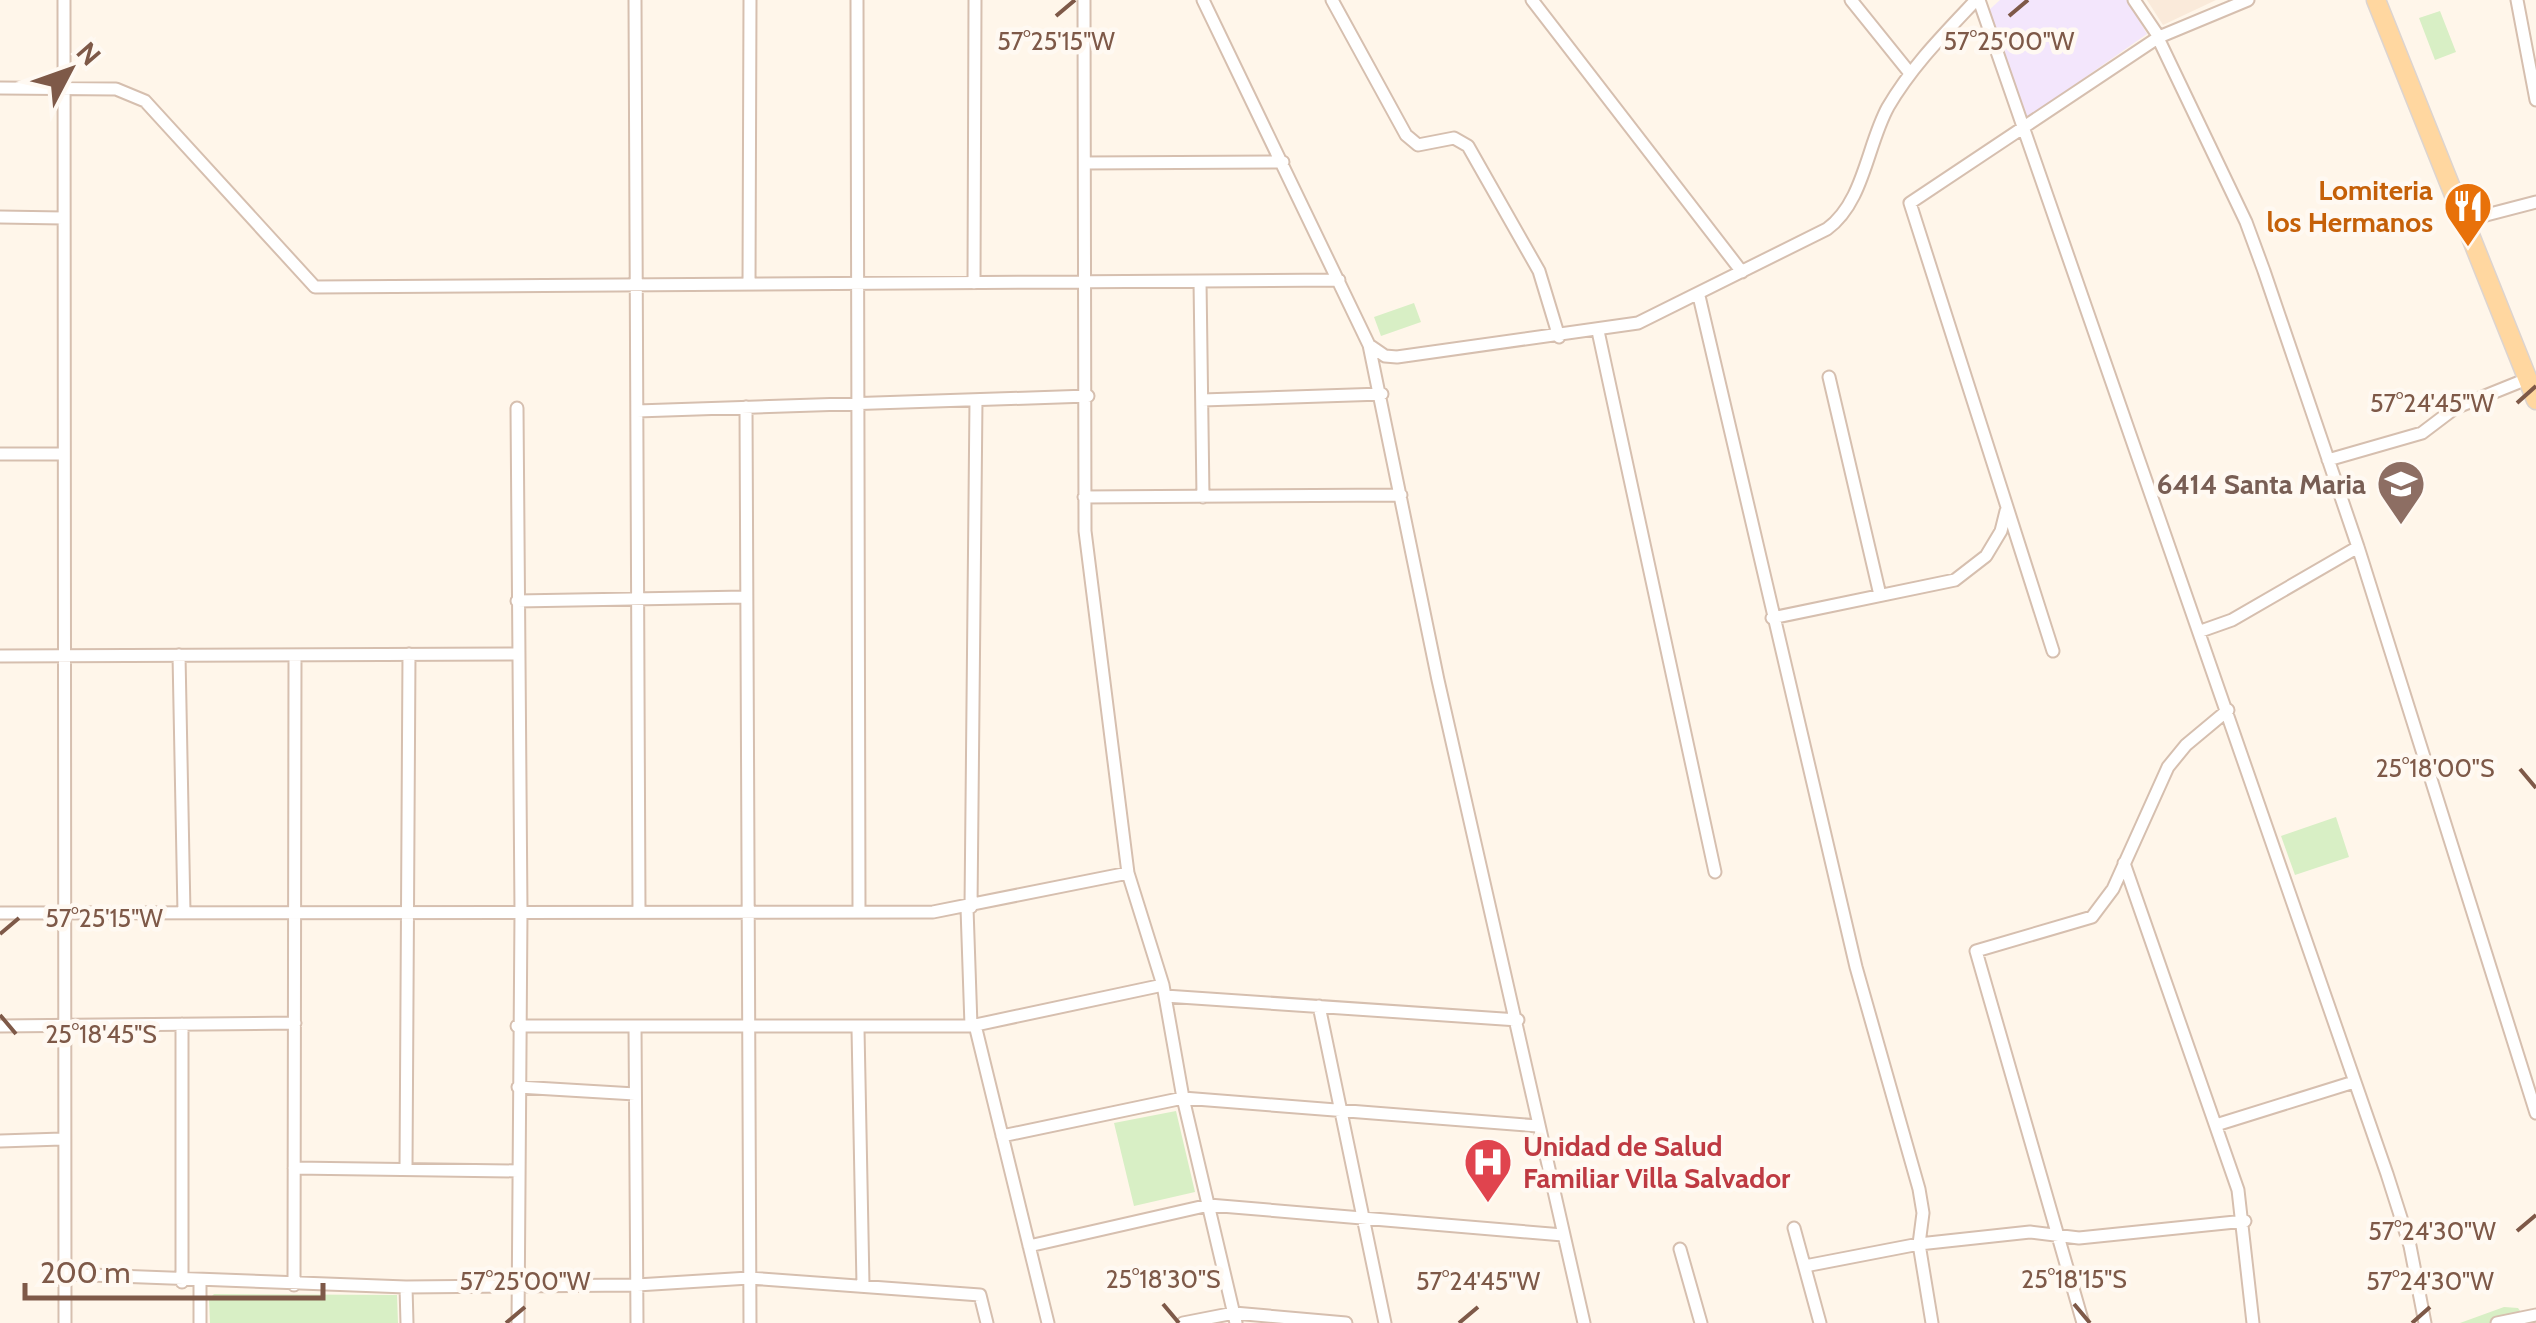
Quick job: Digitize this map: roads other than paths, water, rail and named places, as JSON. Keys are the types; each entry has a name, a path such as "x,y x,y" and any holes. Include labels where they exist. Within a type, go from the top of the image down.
{"main road":[{"path":"2376,0 2536,400"}],"street":[{"path":"64,0 64,1323"},
{"path":"636,0 638,912"},
{"path":"749,284 750,0"},
{"path":"857,0 859,912"},
{"path":"974,282 975,0"},
{"path":"1084,0 1088,396 1084,496 1128,874 1164,991 1184,1098 1235,1318"},
{"path":"1203,0 1369,345 1438,680 1584,1323"},
{"path":"1332,0 1410,140 1422,145 1454,138 1468,146 1539,271 1559,337"},
{"path":"1532,0 1742,272"},
{"path":"1850,0 1910,72"},
{"path":"1369,345 1385,356 1396,357 1638,324 1828,229 1845,213 1873,139 1910,72 1978,0 2201,631 2410,1246 2426,1323"},
{"path":"2134,0 2159,38 2246,222 2358,547 2536,1113"},
{"path":"2053,651 1910,204 2159,38 2248,0"},
{"path":"2518,0 2536,100"},
{"path":"0,88 116,89 156,108 314,287 1339,280"},
{"path":"1086,163 1284,162"},
{"path":"2467,220 2536,202"},
{"path":"0,217 64,218"},
{"path":"1200,281 1203,497"},
{"path":"1700,296 1856,967 1919,1190 1923,1213 1919,1244 1932,1323"},
{"path":"1598,331 1715,872"},
{"path":"1829,377 1880,596"},
{"path":"2328,460 2422,433 2455,408 2527,379"},
{"path":"1202,400 1382,394"},
{"path":"637,411 1088,396"},
{"path":"976,400 969,908 973,1025 1048,1323"},
{"path":"517,408 521,912 518,1323"},
{"path":"746,408 745,1027 750,1323"},
{"path":"0,454 63,454"},
{"path":"1084,496 1401,495"},
{"path":"1772,618 1955,580 1986,556 2002,531 2006,506"},
{"path":"2201,631 2232,620 2358,547"},
{"path":"517,600 746,597"},
{"path":"294,1285 296,654"},
{"path":"406,1169 404,912 409,654"},
{"path":"0,656 517,654"},
{"path":"179,655 184,913"},
{"path":"2082,1323 2060,1234 2044,1194 1976,951 2092,917 2124,863 2175,756 2228,710"},
{"path":"2124,863 2216,1125 2245,1221 2253,1323"},
{"path":"0,913 859,912 969,908 1128,874"},
{"path":"518,1026 858,1029 973,1025 1164,991 1518,1020"},
{"path":"1319,1006 1386,1323"},
{"path":"182,1024 182,1282"},
{"path":"0,1026 294,1024"},
{"path":"635,1026 637,1323"},
{"path":"858,1029 862,1286"},
{"path":"2216,1125 2354,1082"},
{"path":"518,1087 635,1094"},
{"path":"1002,1136 1184,1098 1538,1126"},
{"path":"0,1141 62,1139"},
{"path":"294,1168 518,1171"},
{"path":"1029,1246 1209,1205 1562,1234"},
{"path":"1805,1266 1919,1244 2046,1231 2079,1238 2245,1221"},
{"path":"1794,1228 1820,1323"},
{"path":"1680,1249 1701,1323"},
{"path":"64,1274 182,1282 406,1287 636,1285 749,1278 980,1295 986,1323"},
{"path":"200,1282 200,1323"},
{"path":"406,1287 407,1323"},
{"path":"2497,1323 2536,1315"},
{"path":"1183,1323 1235,1318 1346,1323"}],"place":[{"name":"Lomiteria los Hermanos","path":"2468,248"},
{"name":"6414 Santa Maria","path":"2401,526"},
{"name":"Unidad de Salud Familiar Villa Salvador","path":"1488,1204"}]}
